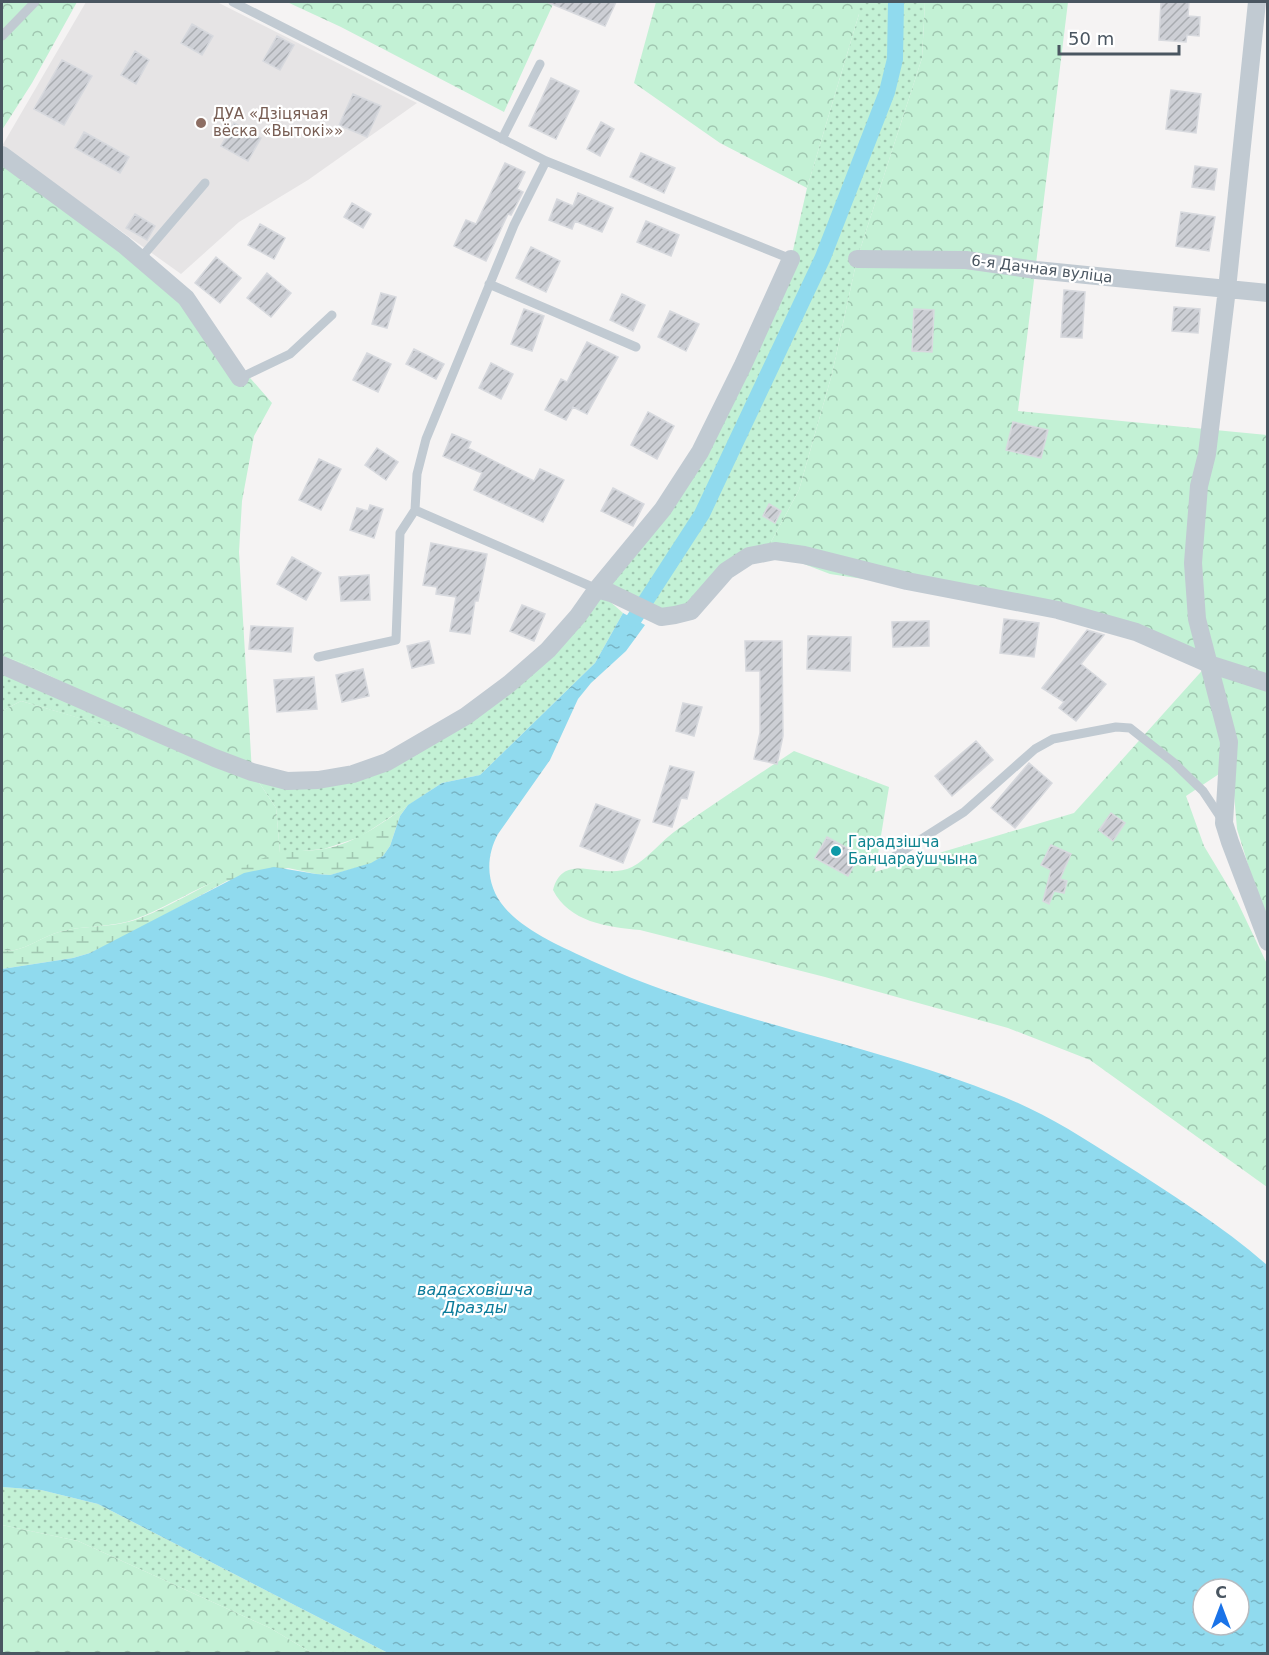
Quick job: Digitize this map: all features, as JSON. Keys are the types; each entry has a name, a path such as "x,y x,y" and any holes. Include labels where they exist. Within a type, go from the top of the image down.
{"street":[{"path":"1257,2 1227,289 1207,454 1200,486 1193,563 1197,619 1229,742 1224,823 1268,942"},
{"path":"2,155 140,258 186,298 240,378"},
{"path":"2,665 252,772 287,781 318,780 353,774 387,762 466,716 509,684 548,650 604,591 663,509 700,452 791,259"},
{"name":"6-я Дачная вуліца","path":"857,259 966,260 1036,270 1268,293"},
{"path":"604,591 661,617 691,611 726,572 749,556 775,551 804,555 907,581 1058,610 1136,632 1209,664 1268,683"}],"lane":[{"path":"2,36 35,2"},
{"path":"233,2 546,161 791,259"},
{"path":"502,139 540,64"},
{"path":"318,657 396,640 400,533 415,510 417,474 426,439 514,225 546,161"},
{"path":"140,258 205,183"},
{"path":"489,284 636,347"},
{"path":"240,378 290,354 332,315"},
{"path":"415,510 604,591"},
{"path":"890,859 964,813 1035,749 1053,739 1116,727 1130,728 1173,762 1203,791 1224,823"}],"shaded area":[{"name":"ДУА «Дзіцячая вёска «Вытокі»»","path":"86,2 217,2 417,103 308,180 239,222 181,274 2,146"}],"green space":[{"path":"2,2 77,2 32,83 2,130"},
{"path":"287,2 554,2 504,112 341,27"},
{"path":"656,2 859,2 859,14 807,188 720,143 634,83"},
{"path":"859,2 925,2 922,58 857,259 832,374 799,490 765,553 675,615 598,591 623,613 595,663 480,775 442,783 360,837 324,849 280,853 276,808 252,772 353,774 509,684 663,509 791,259 807,188 859,14"},
{"path":"925,2 1068,2 1018,411 1267,435 1267,926 1237,829 1234,794 1228,768 1186,796 1204,846 1237,901 1267,964 1267,1187 1090,1060 1008,1028 825,977 640,930 590,921 569,909 553,890 558,878 566,871 585,869 620,871 632,867 678,829 794,751 889,787 875,872 1074,813 1208,664 1017,602 830,574 783,556 765,553 799,490 832,374 857,259 922,58"},
{"path":"2,155 124,245 231,356 272,403 254,436 242,501 239,552 252,772 276,808 280,853 138,918 117,924 64,931 8,951 2,950 2,711 21,701 211,756 26,664 2,656"},
{"path":"2,656 26,664 215,758 21,701 2,711"},
{"path":"408,805 400,816 390,846 383,856 371,864 330,875 288,868 227,881 90,953 73,958 2,969 2,950 15,950 64,931 138,919 260,859 278,853 318,850 347,842 368,832"},
{"path":"2,1487 41,1490 98,1504 388,1653 312,1653 270,1628 78,1541 2,1525"},
{"path":"2,1525 78,1541 270,1628 312,1653 2,1653"}],"water":[{"name":"вадасховішча Дразды","path":"623,613 645,625 626,651 591,683 578,699 550,760 498,834 489,862 494,891 505,908 524,925 558,945 642,982 745,1016 902,1061 1019,1103 1077,1134 1157,1185 1213,1223 1267,1265 1267,1653 388,1653 98,1504 41,1490 2,1487 2,969 73,958 90,953 244,873 274,867 330,875 371,863 383,856 390,846 400,816 408,805 442,783 480,775 595,663"}],"building":[{"path":"547,2 616,2 605,26"},
{"path":"1161,2 1189,2 1188,16 1200,17 1199,36 1187,35 1186,42 1159,40"},
{"path":"192,24 213,36 202,55 181,43"},
{"path":"277,36 294,45 280,70 263,61"},
{"path":"135,51 149,60 136,84 121,75"},
{"path":"62,60 92,76 64,125 34,109"},
{"path":"551,78 579,91 556,139 529,126"},
{"path":"1171,90 1201,94 1196,133 1166,129"},
{"path":"353,94 381,106 367,137 339,125"},
{"path":"601,122 614,129 600,156 587,149"},
{"path":"234,123 261,138 248,161 221,146"},
{"path":"84,132 129,157 120,173 75,148"},
{"path":"641,153 675,168 664,193 630,177"},
{"path":"505,163 525,172 517,189 523,192 511,215 508,214 486,261 454,246 466,220 476,224"},
{"path":"1195,166 1217,169 1214,190 1192,187"},
{"path":"578,193 613,208 602,232 575,221 572,229 549,220 557,199 573,206"},
{"path":"352,203 371,214 363,228 344,217"},
{"path":"1181,212 1215,217 1209,251 1176,246"},
{"path":"135,214 155,226 147,240 126,228"},
{"path":"646,221 679,235 671,256 637,242"},
{"path":"260,224 285,238 274,259 248,245"},
{"path":"531,247 560,261 546,292 516,278"},
{"path":"216,257 241,278 220,303 195,283"},
{"path":"267,273 291,293 271,317 247,298"},
{"path":"1064,290 1085,292 1082,338 1061,337"},
{"path":"381,293 396,297 387,328 372,324"},
{"path":"622,294 645,305 633,331 610,320"},
{"path":"1174,307 1200,309 1198,333 1172,331"},
{"path":"524,309 544,316 532,351 511,344"},
{"path":"914,309 934,310 932,352 912,351"},
{"path":"670,311 699,324 686,351 658,337"},
{"path":"587,342 618,357 587,414 573,407 566,420 545,410 561,379 567,382"},
{"path":"414,349 444,364 436,379 406,364"},
{"path":"367,353 391,364 378,392 353,380"},
{"path":"491,363 513,374 501,399 479,388"},
{"path":"648,412 674,426 657,459 631,445"},
{"path":"1013,422 1048,430 1041,458 1006,450"},
{"path":"452,434 471,442 468,448 534,481 540,469 564,480 543,522 474,490 482,473 443,456"},
{"path":"377,448 398,462 386,480 365,465"},
{"path":"319,459 341,469 321,510 299,500"},
{"path":"613,488 644,504 633,526 601,511"},
{"path":"769,504 781,511 775,523 763,516"},
{"path":"370,505 383,509 374,538 350,530 357,508 368,511"},
{"path":"431,543 487,554 478,601 475,601 470,634 450,631 456,597 436,594 437,587 423,585"},
{"path":"292,557 321,573 306,600 277,584"},
{"path":"369,575 370,600 341,601 339,577"},
{"path":"522,605 545,614 534,641 510,631"},
{"path":"1004,619 1039,623 1034,657 1000,653"},
{"path":"929,621 929,646 893,647 892,622"},
{"path":"251,626 293,628 291,652 249,649"},
{"path":"1087,630 1104,635 1081,664 1106,684 1076,721 1059,708 1064,702 1042,688"},
{"path":"808,636 851,637 850,671 807,669"},
{"path":"429,641 434,663 412,668 407,646"},
{"path":"745,641 782,641 783,736 777,764 754,759 760,733 760,671 746,671"},
{"path":"363,669 369,696 342,702 336,675"},
{"path":"314,677 317,709 277,712 274,680"},
{"path":"683,703 702,707 694,736 676,731"},
{"path":"976,741 993,760 952,796 935,776"},
{"path":"1029,763 1052,783 1015,828 991,808"},
{"path":"670,766 694,772 687,799 681,798 672,827 653,822"},
{"path":"596,804 640,820 623,863 580,846"},
{"path":"1111,813 1125,823 1113,841 1099,830"},
{"path":"827,837 860,855 848,876 815,858"},
{"path":"1051,845 1071,854 1060,879 1067,881 1064,893 1054,891 1049,904 1043,901 1051,870 1041,865"}],"waterway":[{"path":"634,619 702,514 823,257 887,92 895,59 896,2"}],"place":[{"name":"ДУА «Дзіцячая вёска «Вытокі»»","path":"201,123"},
{"name":"Гарадзішча Банцараўшчына","path":"836,851"}]}
